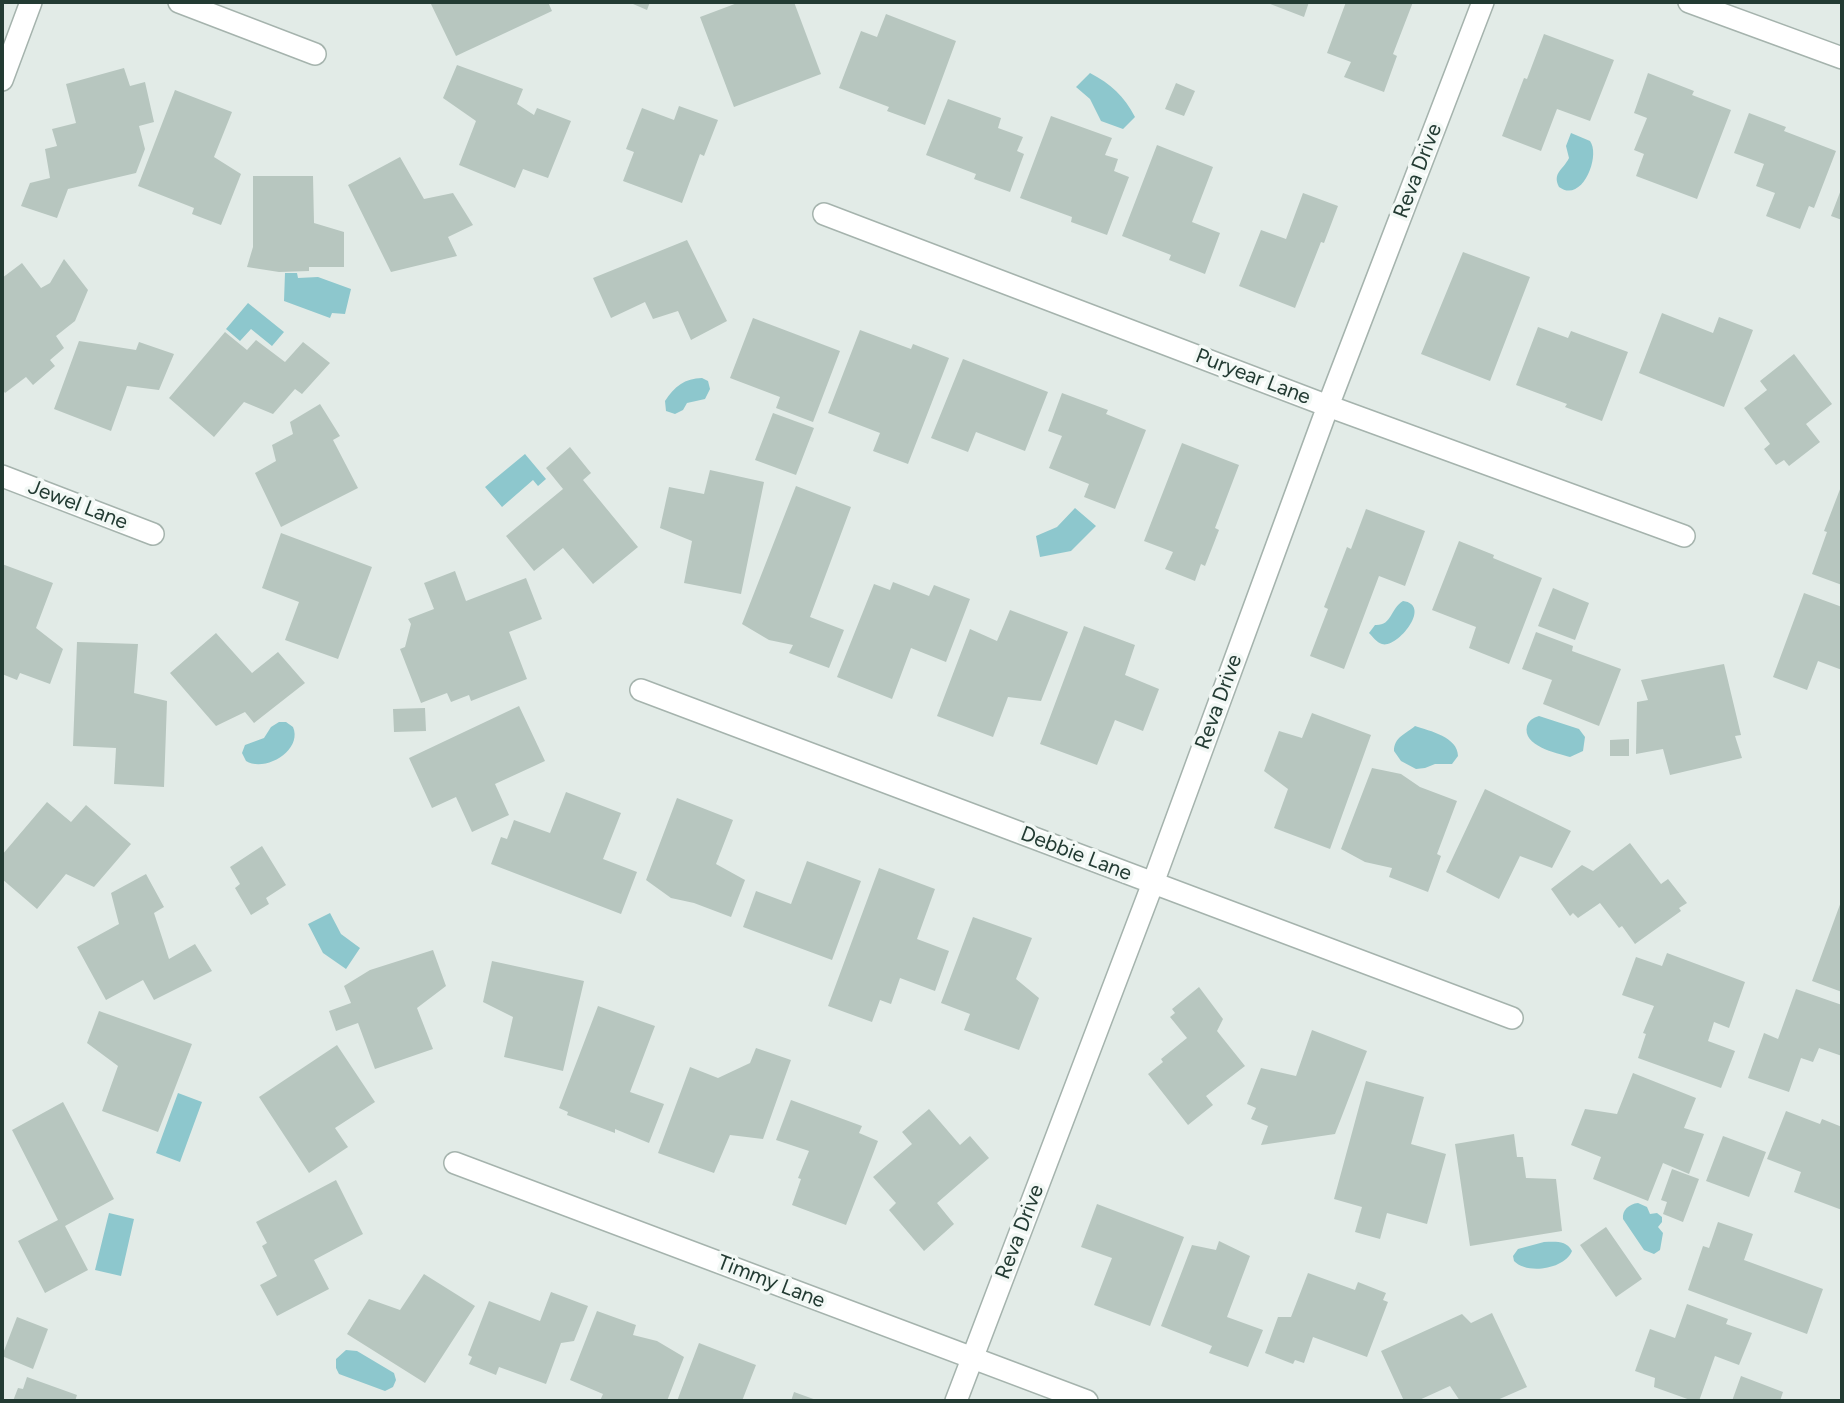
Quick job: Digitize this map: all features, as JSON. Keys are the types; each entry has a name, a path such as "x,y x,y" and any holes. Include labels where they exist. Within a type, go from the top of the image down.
{"street":[{"path":"2,79 31,2"},
{"path":"179,2 315,54"},
{"name":"Reva Drive","path":"956,1401 1153,883 1328,406 1483,2"},
{"path":"1689,2 1842,58"},
{"name":"Puryear Lane","path":"824,214 1328,406 1684,537"},
{"name":"Jewel Lane","path":"2,476 153,534"},
{"name":"Debbie Lane","path":"640,690 1512,1018"},
{"name":"Timmy Lane","path":"455,1163 1087,1401"}],"water":[{"path":"1090,73 1116,91 1131,110 1135,117 1123,129 1101,121 1090,99 1076,87"},
{"path":"1571,133 1590,141 1593,157 1582,184 1567,191 1559,187 1557,178 1569,158 1566,146"},
{"path":"285,273 297,273 298,278 318,277 351,289 345,314 332,313 330,318 284,301"},
{"path":"248,303 284,332 272,346 251,329 240,341 226,329"},
{"path":"702,378 708,381 710,389 705,399 687,403 683,410 675,414 666,411 665,401 676,388 690,380"},
{"path":"525,454 546,479 538,486 533,480 502,507 485,487"},
{"path":"1075,508 1096,526 1071,551 1040,557 1036,536 1057,527"},
{"path":"1403,601 1411,604 1414,610 1409,626 1396,640 1388,644 1376,641 1369,633 1375,625 1385,623"},
{"path":"1539,716 1579,729 1585,737 1583,751 1570,757 1535,744 1527,733 1527,726"},
{"path":"279,722 286,722 293,727 295,736 288,751 272,762 254,764 246,761 242,753 245,745 264,738 271,727"},
{"path":"1415,726 1442,736 1453,744 1458,756 1452,764 1435,764 1416,769 1401,761 1394,751 1396,742"},
{"path":"330,913 341,934 360,948 346,969 323,953 308,924"},
{"path":"178,1093 202,1102 180,1162 156,1153"},
{"path":"1638,1203 1647,1207 1650,1214 1657,1213 1662,1217 1658,1227 1663,1233 1660,1250 1654,1254 1644,1250 1623,1219 1627,1208"},
{"path":"109,1213 134,1219 121,1276 95,1270"},
{"path":"1544,1242 1563,1243 1572,1251 1562,1262 1545,1268 1528,1268 1514,1261 1513,1256 1518,1249"},
{"path":"346,1350 357,1351 394,1373 396,1380 393,1387 385,1391 339,1374 336,1359"}],"building":[{"path":"430,2 548,2 552,11 456,56"},
{"path":"650,2 647,10 633,4"},
{"path":"740,2 794,2 821,74 734,107 700,17"},
{"path":"1265,2 1309,2 1304,17"},
{"path":"1346,2 1413,2 1393,54 1397,56 1384,92 1344,77 1351,62 1327,53"},
{"path":"886,14 956,41 925,125 887,111 889,107 839,88 861,31 877,37"},
{"path":"1544,34 1614,60 1590,121 1557,109 1541,151 1502,136"},
{"path":"457,65 523,89 517,104 534,115 537,108 571,121 548,178 523,169 515,188 459,165 476,121 443,98"},
{"path":"124,68 130,86 145,82 154,122 139,126 145,149 136,173 68,189 57,218 21,206 30,183 50,178 45,149 57,146 52,129 76,123 66,84"},
{"path":"1648,73 1694,91 1692,95 1731,110 1697,199 1636,176 1644,154 1634,150 1647,118 1634,113"},
{"path":"1176,83 1195,91 1184,116 1165,109"},
{"path":"175,90 232,112 214,157 241,174 221,225 192,214 194,208 138,186"},
{"path":"948,99 1001,118 998,128 1023,137 1017,151 1024,154 1010,192 974,179 976,174 926,155"},
{"path":"679,106 718,120 704,156 700,154 682,203 623,181 634,152 626,149 642,108 674,120"},
{"path":"1749,113 1786,127 1784,131 1836,151 1814,208 1809,206 1800,229 1766,216 1775,193 1756,186 1764,164 1734,153"},
{"path":"1051,116 1112,138 1105,155 1118,159 1114,171 1129,177 1107,235 1071,222 1072,217 1020,198"},
{"path":"1157,145 1213,167 1192,222 1220,233 1205,274 1169,260 1171,255 1122,236"},
{"path":"400,157 424,199 453,193 473,225 448,237 457,256 391,272 348,185"},
{"path":"253,176 313,176 314,223 344,232 344,267 309,267 309,271 279,272 247,267 253,247"},
{"path":"1842,187 1842,220 1831,216"},
{"path":"1303,193 1338,206 1295,308 1239,286 1261,230 1286,239"},
{"path":"687,240 727,321 691,340 678,311 653,319 645,302 611,318 593,278"},
{"path":"1463,252 1530,277 1490,381 1421,354"},
{"path":"64,259 88,290 75,321 56,336 64,348 50,360 55,366 33,385 26,377 5,393 2,389 2,278 22,263 41,288 50,283"},
{"path":"1662,313 1713,333 1719,317 1753,330 1724,407 1639,373"},
{"path":"753,318 840,351 813,422 776,408 780,397 730,378"},
{"path":"1538,327 1568,338 1571,331 1628,352 1602,421 1565,407 1567,404 1516,385"},
{"path":"860,330 911,349 913,344 949,358 908,464 873,451 880,433 828,413"},
{"path":"225,332 247,350 256,340 285,362 303,342 330,363 302,394 295,389 273,414 244,402 214,437 169,398"},
{"path":"79,341 136,350 139,342 174,354 159,390 127,386 111,431 54,409"},
{"path":"1794,354 1832,404 1806,424 1820,442 1789,466 1784,460 1776,465 1764,449 1770,444 1744,408 1767,390 1760,381"},
{"path":"963,359 1048,392 1025,451 976,432 968,452 931,438"},
{"path":"1062,393 1108,410 1106,414 1146,430 1115,509 1084,497 1089,484 1049,468 1062,436 1048,431"},
{"path":"320,404 340,436 333,440 358,488 281,527 255,473 276,461 272,445 293,434 290,422"},
{"path":"773,413 814,428 796,475 755,460"},
{"path":"1182,443 1239,465 1215,528 1219,530 1205,566 1201,564 1195,581 1165,569 1173,552 1144,541"},
{"path":"570,447 591,473 583,480 638,547 593,584 563,548 534,571 506,536 563,489 546,468"},
{"path":"710,470 764,482 741,594 684,583 692,541 660,528 669,487 704,494"},
{"path":"1842,484 1842,585 1812,574 1827,532 1824,531"},
{"path":"796,486 851,507 810,617 844,630 829,668 789,653 793,645 769,640 742,624"},
{"path":"1366,509 1425,531 1405,586 1379,576 1344,669 1310,656 1328,609 1324,607 1347,547 1351,549"},
{"path":"281,533 372,567 338,659 285,640 299,602 262,588"},
{"path":"1459,541 1542,578 1509,664 1469,648 1476,627 1432,610"},
{"path":"2,564 53,583 36,628 63,649 50,684 20,673 17,680 2,674"},
{"path":"455,571 466,601 526,578 542,619 509,632 527,679 471,701 469,695 451,702 447,693 421,703 400,649 405,647 411,624 408,619 434,609 424,583"},
{"path":"893,582 929,596 934,585 970,599 946,662 911,648 892,699 837,677 874,584 890,590"},
{"path":"1553,588 1589,603 1575,640 1538,626"},
{"path":"1804,593 1842,607 1842,670 1818,661 1807,690 1773,677"},
{"path":"1010,610 1068,632 1041,701 1008,697 993,737 937,716 970,629 997,641"},
{"path":"1084,626 1135,645 1125,675 1159,689 1143,731 1115,720 1097,765 1040,744"},
{"path":"1536,632 1573,646 1572,651 1621,669 1599,726 1543,704 1552,680 1522,669"},
{"path":"216,633 252,673 278,652 305,683 254,723 245,712 216,726 170,673"},
{"path":"77,642 138,644 134,693 167,701 164,787 114,784 116,748 73,746"},
{"path":"1724,664 1741,735 1735,736 1742,758 1670,775 1663,749 1636,754 1637,702 1648,700 1641,680"},
{"path":"519,706 545,761 495,784 509,815 472,832 456,797 432,808 409,758"},
{"path":"425,708 426,731 394,732 393,709"},
{"path":"1312,713 1371,735 1330,849 1274,828 1288,789 1264,771 1279,731 1302,738"},
{"path":"1629,739 1629,756 1610,756 1610,740"},
{"path":"1372,768 1401,774 1420,787 1457,801 1437,854 1441,856 1428,892 1389,877 1392,868 1365,862 1341,849"},
{"path":"1485,789 1571,831 1552,868 1520,856 1499,899 1446,872"},
{"path":"566,792 621,813 603,859 637,872 621,914 491,864 501,837 507,839 514,820 550,833"},
{"path":"677,798 733,820 716,864 745,880 731,917 694,903 671,898 646,880"},
{"path":"47,802 71,822 86,805 131,844 94,887 66,874 37,909 2,879 2,855"},
{"path":"1630,843 1661,884 1668,879 1687,903 1679,908 1681,911 1635,944 1600,903 1578,918 1573,913 1570,916 1551,889 1582,865 1593,871"},
{"path":"262,846 286,885 266,898 269,904 251,915 235,888 240,884 230,867"},
{"path":"807,861 861,881 832,960 743,927 756,891 791,904"},
{"path":"879,868 935,889 917,939 949,951 935,991 900,978 891,1004 880,1000 872,1022 828,1006"},
{"path":"146,874 164,907 154,913 169,959 195,944 212,971 154,1000 143,980 106,1000 77,947 119,924 111,893"},
{"path":"1842,899 1842,992 1812,981"},
{"path":"973,917 1032,938 1016,979 1039,998 1019,1050 964,1030 970,1014 941,1003"},
{"path":"433,950 446,986 417,1008 433,1049 375,1069 358,1023 336,1031 329,1011 351,1003 344,986 370,970"},
{"path":"1667,953 1745,982 1729,1028 1714,1022 1708,1041 1735,1051 1721,1088 1638,1058 1646,1034 1643,1033 1654,1006 1622,995 1636,957 1662,966"},
{"path":"492,961 584,981 563,1071 504,1057 513,1017 483,1002"},
{"path":"1199,987 1223,1019 1217,1031 1245,1066 1206,1096 1213,1105 1188,1125 1148,1074 1163,1062 1161,1059 1187,1038 1170,1017 1175,1013 1172,1009"},
{"path":"1796,989 1842,1005 1842,1056 1819,1048 1813,1062 1801,1058 1789,1092 1748,1078 1764,1033 1778,1039"},
{"path":"598,1006 655,1026 630,1092 664,1104 649,1143 615,1129 615,1133 567,1115 568,1112 559,1108"},
{"path":"99,1011 192,1044 158,1132 102,1111 118,1066 87,1043"},
{"path":"1312,1030 1367,1051 1335,1134 1261,1145 1268,1126 1251,1119 1256,1108 1247,1104 1261,1068 1296,1076"},
{"path":"337,1045 375,1102 335,1128 348,1147 309,1173 259,1097"},
{"path":"756,1048 791,1060 763,1139 730,1135 714,1173 658,1153 690,1067 718,1078 750,1063"},
{"path":"1633,1073 1696,1098 1684,1128 1704,1134 1689,1174 1663,1163 1648,1201 1593,1179 1601,1157 1571,1145 1585,1109 1617,1114"},
{"path":"1366,1081 1424,1097 1411,1144 1446,1154 1427,1224 1387,1213 1380,1239 1355,1232 1362,1207 1334,1199"},
{"path":"791,1100 862,1126 859,1133 878,1141 846,1225 792,1205 801,1179 798,1178 809,1151 776,1140"},
{"path":"63,1102 114,1199 65,1226 88,1270 45,1293 18,1241 58,1220 12,1130"},
{"path":"929,1109 960,1145 970,1136 989,1158 937,1203 954,1224 924,1251 889,1210 896,1203 873,1177 912,1144 902,1132"},
{"path":"1786,1111 1820,1124 1822,1119 1842,1127 1842,1210 1794,1192 1801,1172 1767,1159"},
{"path":"1514,1134 1517,1157 1523,1157 1526,1178 1556,1179 1562,1231 1470,1246 1455,1144"},
{"path":"1723,1136 1766,1152 1749,1197 1706,1181"},
{"path":"1672,1169 1699,1179 1683,1222 1663,1214 1667,1202 1661,1200"},
{"path":"336,1180 363,1234 314,1260 329,1289 277,1316 260,1285 277,1276 262,1246 267,1243 256,1222"},
{"path":"1097,1204 1184,1237 1150,1326 1094,1305 1112,1258 1081,1247"},
{"path":"1718,1222 1753,1234 1744,1260 1823,1289 1807,1334 1688,1290 1703,1246 1709,1248"},
{"path":"1606,1227 1642,1279 1616,1297 1580,1245"},
{"path":"1219,1241 1250,1256 1227,1317 1263,1330 1248,1367 1209,1353 1212,1346 1161,1326 1192,1245 1216,1250"},
{"path":"1308,1273 1355,1290 1358,1282 1386,1293 1383,1300 1388,1302 1367,1357 1313,1337 1304,1363 1295,1360 1293,1364 1265,1353 1278,1317 1291,1317"},
{"path":"424,1274 475,1306 425,1383 347,1334 369,1299 400,1310"},
{"path":"551,1292 588,1306 574,1341 561,1343 546,1384 499,1367 496,1375 469,1364 472,1357 468,1355 489,1301 540,1321"},
{"path":"1687,1304 1728,1319 1726,1324 1752,1333 1739,1365 1715,1356 1699,1401 1654,1387 1655,1378 1635,1371 1650,1329 1675,1338"},
{"path":"597,1311 636,1325 633,1335 657,1341 684,1357 667,1401 600,1401 603,1394 570,1380"},
{"path":"1492,1313 1527,1387 1495,1401 1460,1401 1450,1386 1417,1401 1404,1401 1381,1351 1462,1314 1471,1323"},
{"path":"17,1317 48,1329 33,1369 2,1356"},
{"path":"699,1343 756,1365 742,1401 677,1401"},
{"path":"1741,1376 1783,1392 1780,1401 1732,1401"},
{"path":"27,1377 77,1395 75,1401 13,1401 18,1388 23,1389"},
{"path":"794,1392 819,1401 791,1401"}]}
